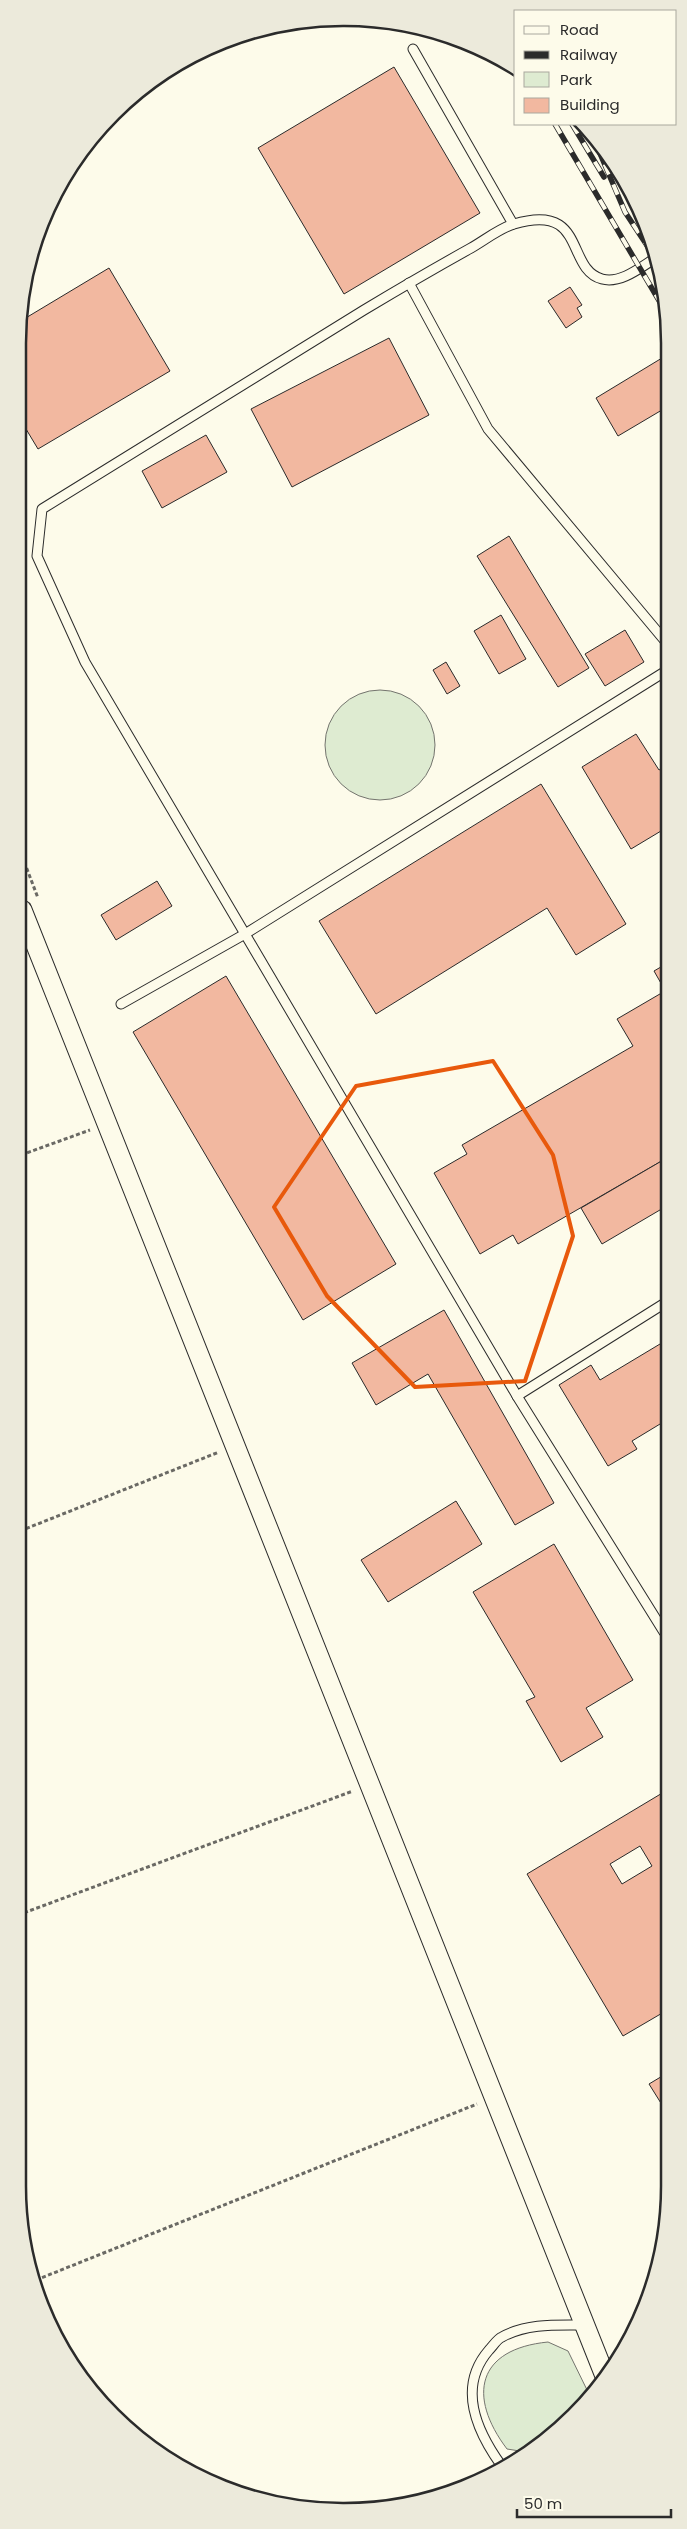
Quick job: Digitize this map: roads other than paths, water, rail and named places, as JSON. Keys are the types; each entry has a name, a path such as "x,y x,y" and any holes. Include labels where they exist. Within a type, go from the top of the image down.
{"street":[{"path":"26,920 602,2369"}],"lane":[{"path":"414,49 513,224"},
{"path":"650,261 632,273 617,278 602,279 588,269 566,229 553,220 533,220 513,224 409,283 42,509 37,556 86,662 517,1396 661,1627"},
{"path":"409,283 488,429 661,636"},
{"path":"121,1004 245,934 661,674"},
{"path":"517,1396 661,1306"},
{"path":"499,2462 484,2442 474,2414 471,2385 483,2357 501,2337 533,2326 585,2325"}],"railway":[{"path":"556,125 657,298"},
{"path":"573,125 604,177"},
{"path":"604,163 625,212 643,240"}]}
